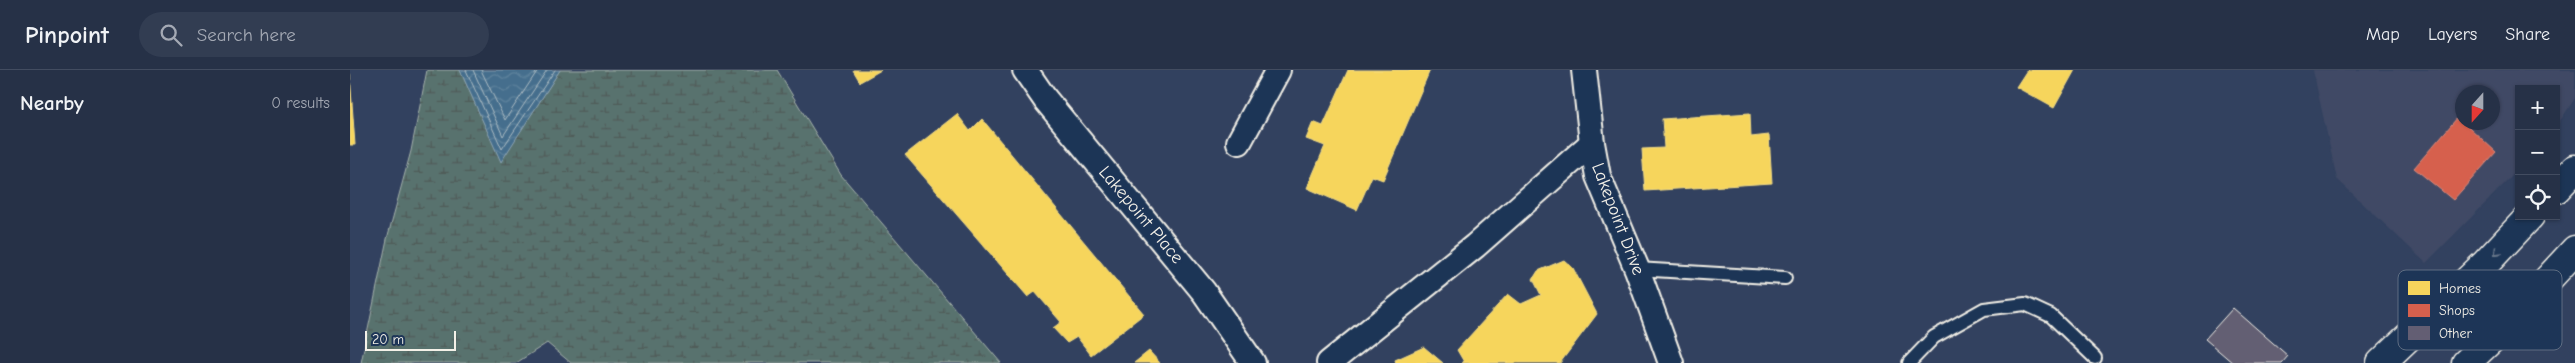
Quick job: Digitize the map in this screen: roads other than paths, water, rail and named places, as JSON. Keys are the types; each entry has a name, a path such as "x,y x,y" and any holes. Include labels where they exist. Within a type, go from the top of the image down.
{"main road":[{"path":"2560,185 2575,170"},
{"path":"2479,270 2526,220"},
{"path":"2557,270 2575,250"},
{"path":"2381,363 2398,347"},
{"path":"2466,363 2480,350"}],"street":[{"name":"Lakepoint Place","path":"1025,70 1045,99 1204,292 1253,363"},
{"path":"1239,142 1278,70"},
{"name":"Lakepoint Drive","path":"1584,70 1592,144 1598,176 1637,269 1671,363"},
{"path":"1330,363 1475,246 1592,144"}],"lane":[{"path":"1637,269 1785,278"},
{"path":"1909,363 1934,337 1984,309 2025,304 2051,316 2095,358"}],"water":[{"path":"460,70 560,70 501,162"}]}
